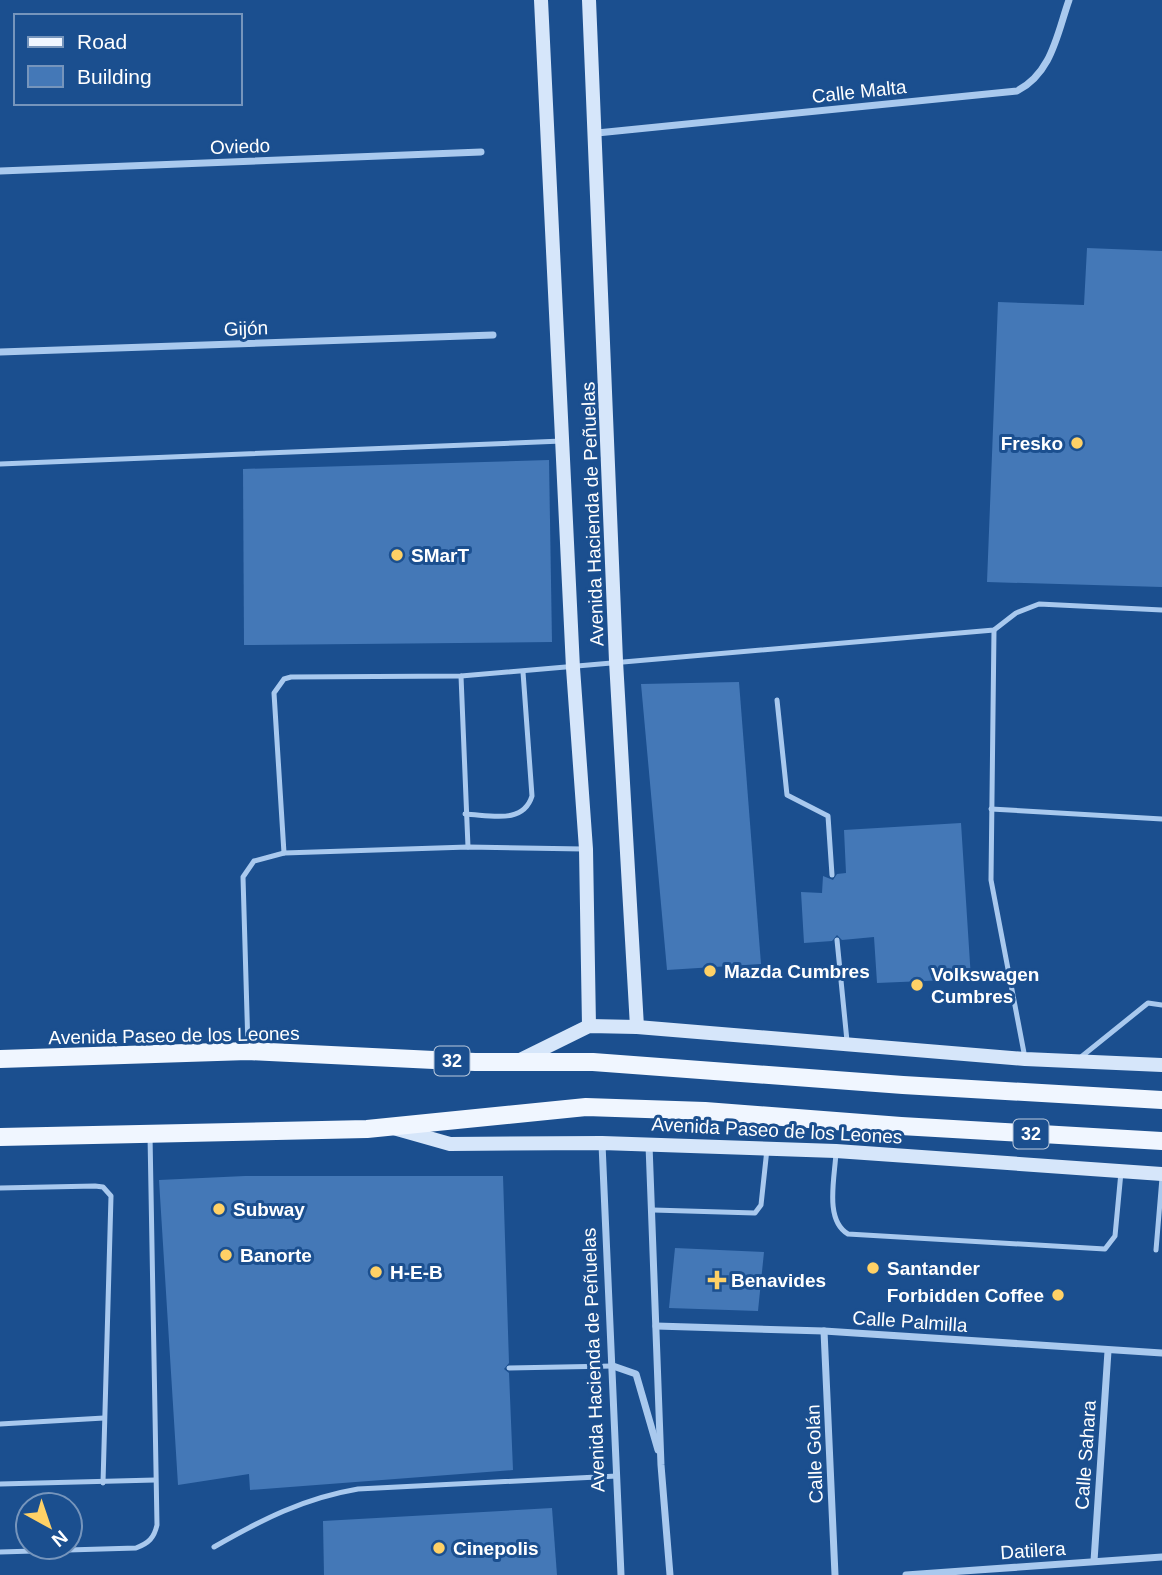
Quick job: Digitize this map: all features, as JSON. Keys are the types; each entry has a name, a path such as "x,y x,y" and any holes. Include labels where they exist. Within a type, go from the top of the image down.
{"main road":[{"name":"Avenida Paseo de los Leones","path":"0,1059 248,1051 516,1062 593,1062 903,1085 1162,1100"},
{"name":"Avenida Paseo de los Leones","path":"0,1137 392,1127 586,1107 705,1111 901,1126 1162,1141"}],"street":[{"name":"Avenida Hacienda de Peñuelas","path":"541,0 573,668 586,849 589,1026"},
{"name":"Avenida Hacienda de Peñuelas","path":"589,0 597,133 616,661 637,1027"},
{"name":"Calle Malta","path":"597,133 1017,90 1028,85 1047,64 1069,0"},
{"name":"Oviedo","path":"0,171 481,152"},
{"name":"Gijón","path":"0,352 493,335"},
{"name":"Avenida Paseo de los Leones","path":"516,1062 589,1026 637,1027 1025,1059 1162,1065"},
{"name":"Avenida Paseo de los Leones","path":"392,1127 450,1144 602,1143 836,1151 1162,1176"},
{"name":"Avenida Hacienda de Peñuelas","path":"602,1143 621,1575"},
{"path":"649,1145 661,1465 670,1575"},
{"name":"Calle Palmilla","path":"656,1326 824,1331 1162,1353"},
{"name":"Calle Golán","path":"824,1331 835,1575"},
{"name":"Calle Sahara","path":"1094,1561 1108,1351"},
{"path":"613,1366 636,1374 661,1465"},
{"name":"Datilera","path":"906,1575 1162,1557"}],"lane":[{"path":"0,464 562,441"},
{"path":"284,853 274,693 284,679 461,676 523,672 616,661 994,630 1016,613 1039,604 1162,610"},
{"path":"994,630 991,880 1025,1059"},
{"path":"465,814 517,815 528,806 532,796 523,672"},
{"path":"461,676 468,848"},
{"path":"777,700 787,795 828,816 832,875"},
{"path":"991,809 1162,819"},
{"path":"248,1051 243,877 254,861 284,853 468,848 586,849"},
{"path":"837,940 847,1044"},
{"path":"1076,1061 1148,1003 1162,1005"},
{"path":"0,1552 123,1549 148,1543 157,1525 150,1132"},
{"path":"653,1210 755,1213 761,1205 766,1149"},
{"path":"836,1151 833,1219 842,1230 848,1234 922,1240 1105,1249 1115,1236 1121,1172"},
{"path":"1156,1250 1162,1176"},
{"path":"0,1188 95,1186 103,1187 111,1196 103,1483"},
{"path":"509,1368 613,1366"},
{"path":"0,1424 104,1418"},
{"path":"214,1547 265,1517 327,1494 358,1489 617,1476"},
{"path":"0,1485 155,1480"}],"building":[{"name":"Fresko","path":"1087,248 1162,251 1162,587 987,582 998,302 1084,305"},
{"name":"SMarT","path":"549,460 552,642 244,645 243,469"},
{"path":"739,682 761,964 667,970 641,684"},
{"path":"961,823 971,979 877,983 874,937 842,940 837,935 832,941 804,943 801,892 822,893 823,876 833,880 837,874 846,873 844,830"},
{"name":"H-E-B","path":"245,1176 503,1176 509,1363 504,1369 509,1373 513,1470 250,1490 249,1474 178,1485 159,1180"},
{"name":"Benavides","path":"675,1248 764,1252 758,1311 669,1308"},
{"name":"Cinepolis","path":"552,1508 557,1575 324,1575 323,1521"}],"place":[{"name":"Fresko","path":"1077,443"},
{"name":"SMarT","path":"397,555"},
{"name":"Mazda Cumbres","path":"710,971"},
{"name":"Volkswagen Cumbres","path":"917,985"},
{"name":"Subway","path":"219,1209"},
{"name":"Banorte","path":"226,1255"},
{"name":"Santander","path":"873,1268"},
{"name":"H-E-B","path":"376,1272"},
{"name":"Benavides","path":"717,1280"},
{"name":"Forbidden Coffee","path":"1058,1295"},
{"name":"Cinepolis","path":"439,1548"}]}
